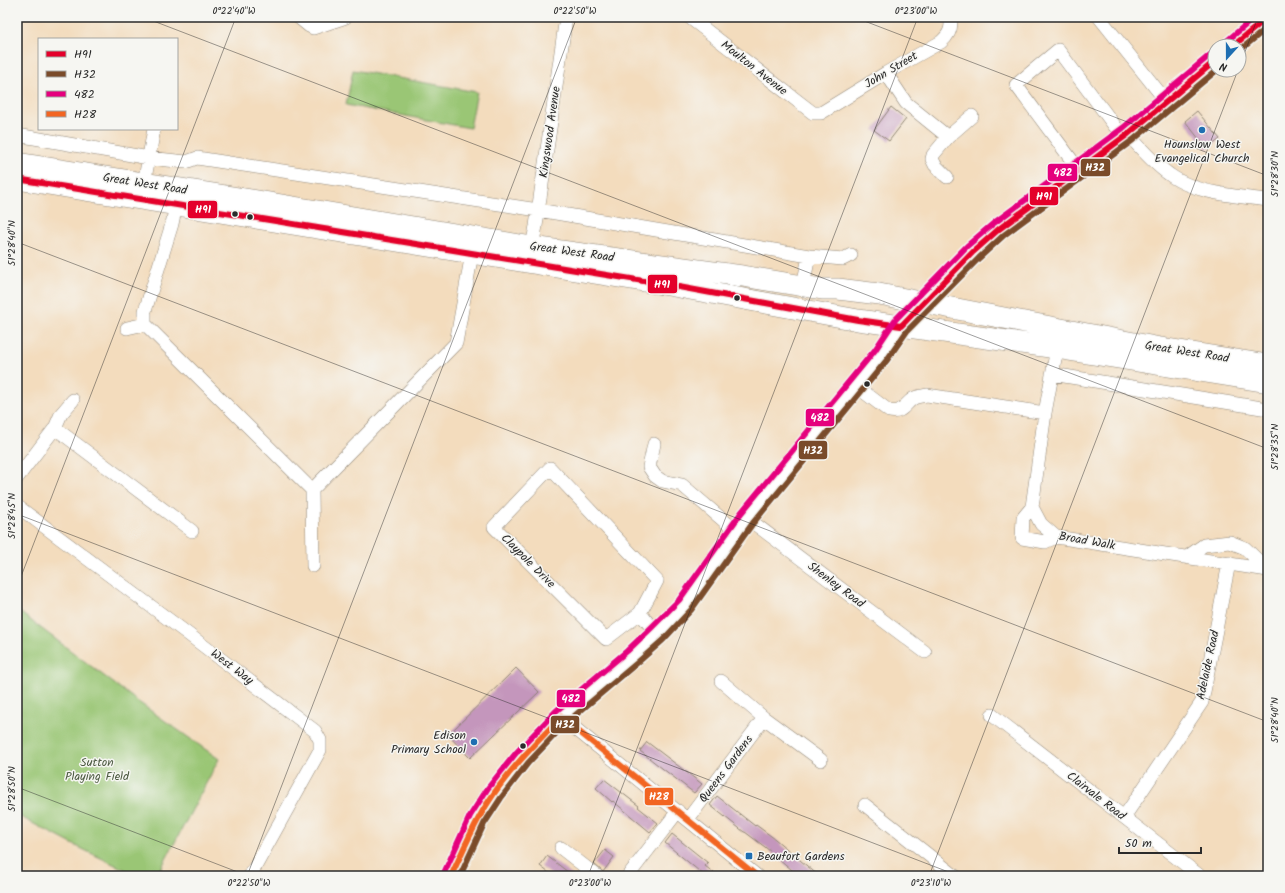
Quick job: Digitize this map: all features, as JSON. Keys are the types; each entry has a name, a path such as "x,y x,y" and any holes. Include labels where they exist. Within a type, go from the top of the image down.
{"highway":[{"name":"Great West Road","path":"17,163 258,201 532,247 742,276 812,288 838,289 879,294 1155,347 1268,365"},
{"name":"Great West Road","path":"17,179 668,285 858,320 1057,348 1268,382"},
{"path":"812,288 836,301 889,310 901,326"}],"street":[{"path":"298,17 313,28 346,17"},
{"name":"Kingswood Avenue","path":"532,247 566,17"},
{"name":"Moulton Avenue","path":"689,17 814,114 821,113"},
{"path":"1099,17 1166,101"},
{"path":"1243,38 1268,17"},
{"name":"John Street","path":"821,113 886,73 941,42 950,32 951,19"},
{"path":"1079,170 1016,85 1058,50 1125,135 1170,176 1181,182 1217,193 1268,200"},
{"path":"451,876 477,820 494,793 522,758 561,717 657,634 685,605 747,518 881,355 901,326 972,252 1125,135 1207,68"},
{"path":"886,73 906,103 948,137"},
{"path":"947,177 935,165 932,159 933,155 948,137 972,116"},
{"path":"144,184 154,130"},
{"path":"17,135 149,158 186,162 197,158 538,210 809,256 843,259 851,255"},
{"path":"176,205 172,224 145,311 145,324 312,490"},
{"path":"312,566 312,490 456,343 472,253"},
{"path":"809,256 812,288"},
{"path":"126,328 145,324"},
{"path":"1056,537 1044,542 1022,538 1023,518 1032,507 1045,413 1057,348"},
{"path":"1052,374 1268,409"},
{"path":"856,386 889,411 894,412 899,411 914,398 927,395 1045,413"},
{"path":"17,478 55,428 61,414 73,400"},
{"path":"55,428 192,531"},
{"path":"654,444 649,467 655,476 662,481 682,485 737,532"},
{"name":"Claypole Drive","path":"550,468 657,581 640,613 606,639 494,527 550,468"},
{"name":"West Way","path":"17,506 316,731 320,740 320,750 250,876"},
{"name":"Broad Walk","path":"1032,507 1041,524 1056,537 1268,570"},
{"name":"Shenley Road","path":"747,518 925,652"},
{"path":"1187,557 1204,545 1230,542 1245,548 1268,570"},
{"name":"Adelaide Road","path":"1124,817 1202,702 1229,564"},
{"path":"640,613 657,634"},
{"path":"721,681 764,718 821,760"},
{"name":"Clairvale Road","path":"992,715 1200,876"},
{"path":"561,717 757,876"},
{"name":"Queens Gardens","path":"683,815 764,718"},
{"path":"865,804 955,876"},
{"path":"628,876 683,815"},
{"path":"561,848 597,876"}],"green space":[{"path":"353,70 477,92 470,128 346,105"},
{"name":"Sutton Playing Field","path":"17,610 137,701 219,759 157,876 138,876 17,815"}],"building":[{"path":"891,107 906,119 889,141 874,130"},
{"name":"Hounslow West Evangelical Church","path":"1197,111 1220,139 1207,149 1185,121"},
{"path":"516,668 539,692 470,758 448,735"},
{"path":"647,742 702,784 694,793 640,751"},
{"path":"604,779 658,823 650,832 596,788"},
{"path":"717,796 755,826 756,825 775,839 819,876 799,876 765,847 710,805"},
{"path":"672,834 708,863 705,866 718,876 705,876 665,843"},
{"path":"605,850 614,857 603,872 594,864"},
{"path":"547,856 573,876 553,876 540,866"}],"transit line":[{"name":"482","path":"1230,38 1255,17"},
{"name":"H91","path":"1243,38 1268,17"},
{"name":"H32","path":"1247,44 1268,27"},
{"name":"482","path":"444,873 470,816 488,788 516,753 556,711 627,651 679,600 741,513 875,350 895,320 967,246 994,223 1123,128 1207,58"},
{"name":"H91","path":"17,179 668,285 858,320 901,326 973,252 999,229 1128,134 1207,68"},
{"name":"H32","path":"460,876 484,824 501,798 528,763 566,723 663,640 691,610 753,523 887,360 907,331 979,258 1004,235 1133,140 1207,78"},
{"name":"H28","path":"561,717 757,876"},
{"name":"H28","path":"451,876 468,838 489,801 505,779 561,717"}],"place":[{"name":"Hounslow West Evangelical Church","path":"1202,130"},
{"name":"Edison Primary School","path":"474,742"},
{"name":"Beaufort Gardens","path":"749,856"}]}
